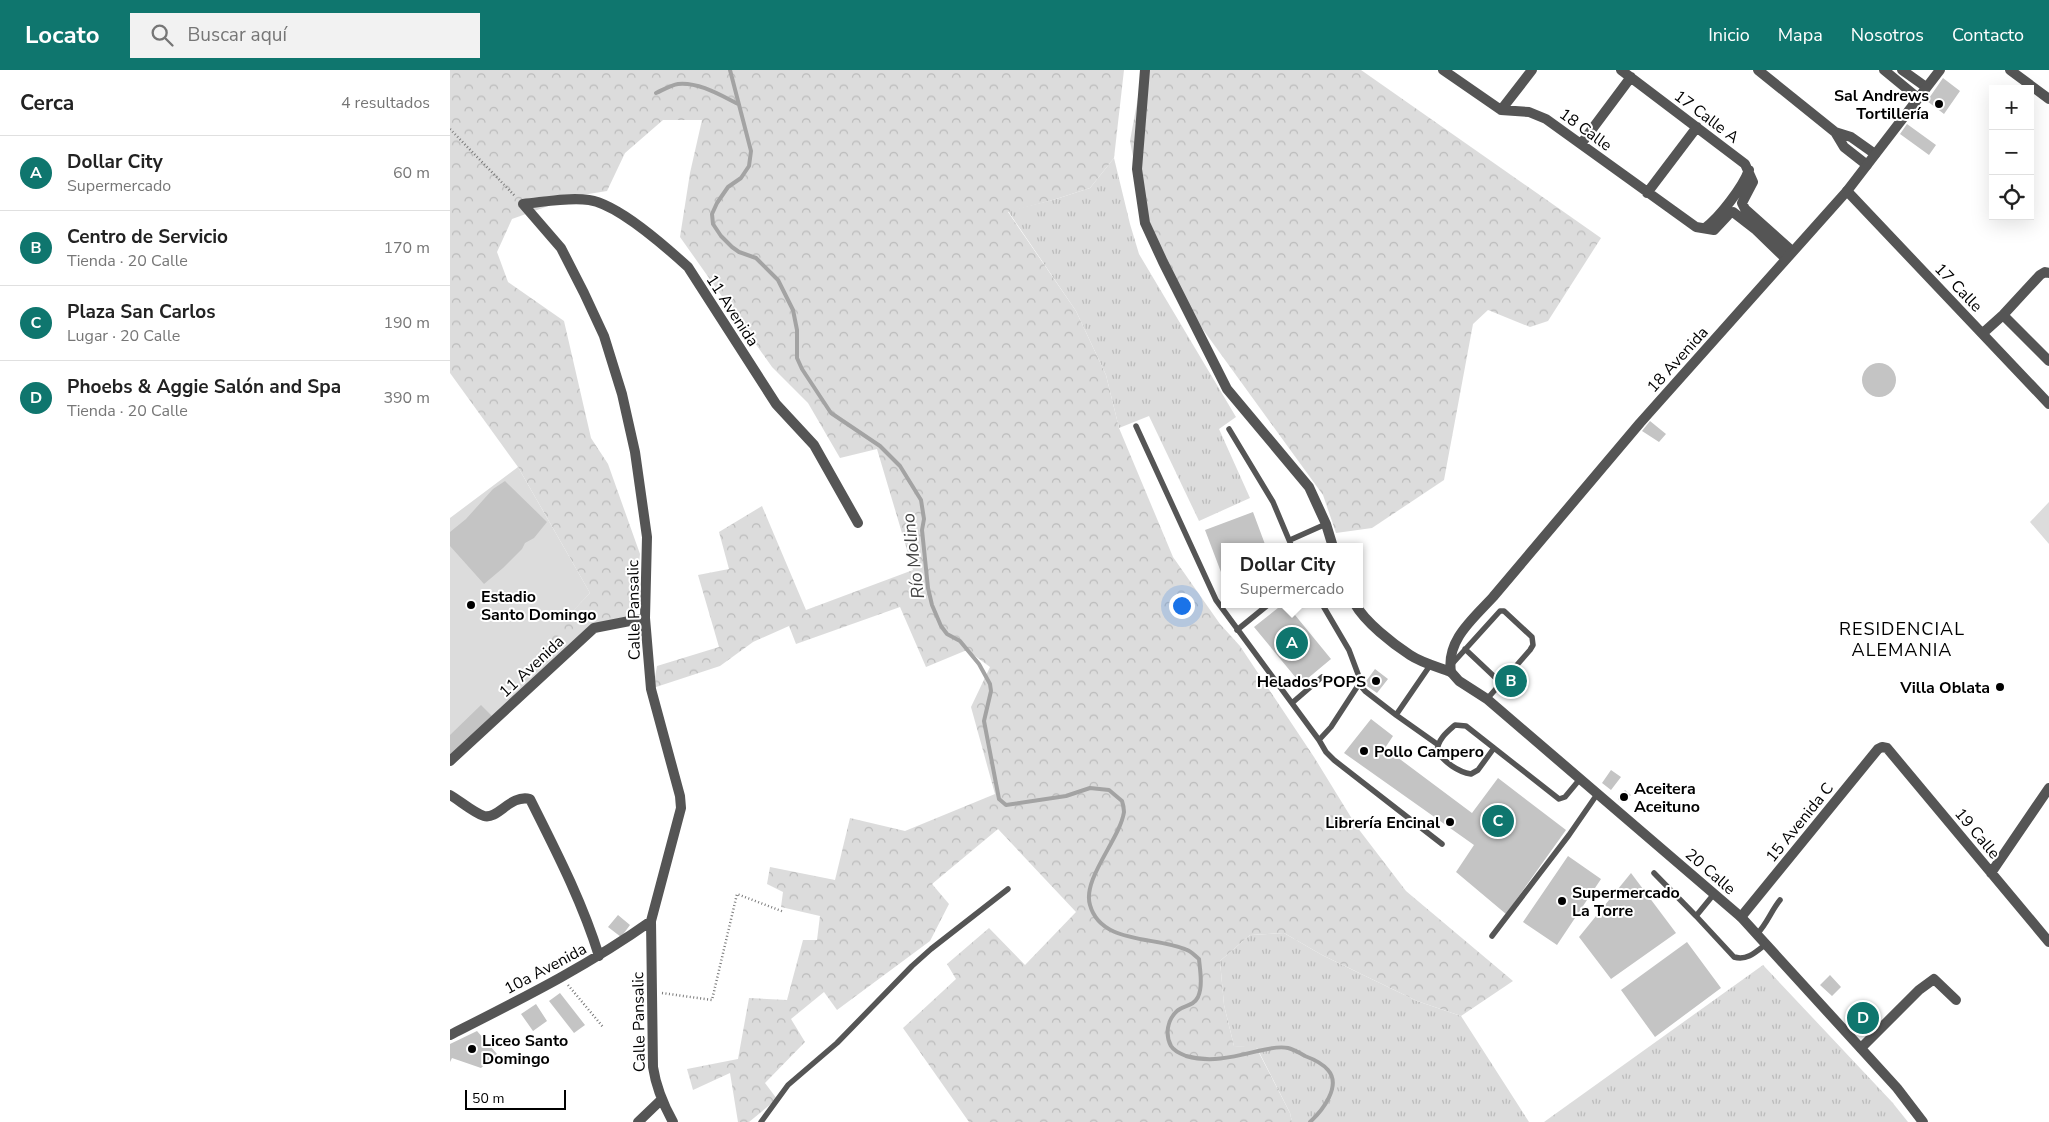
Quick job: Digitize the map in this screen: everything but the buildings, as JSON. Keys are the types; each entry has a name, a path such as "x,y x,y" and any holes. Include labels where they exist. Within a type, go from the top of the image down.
{"street":[{"path":"1145,70 1137,169 1145,223 1227,389 1309,487 1326,524 1332,543"},
{"name":"18 Calle","path":"1443,70 1501,110 1538,114 1696,227 1704,229"},
{"path":"1501,110 1532,70"},
{"name":"17 Calle A","path":"1622,70 1745,164 1749,170"},
{"path":"1758,70 1835,132 1844,147 1867,165"},
{"path":"1884,70 1918,98"},
{"path":"1902,70 1926,87"},
{"name":"18 Avenida","path":"1450,669 1451,649 1468,625 1640,423 1788,254 1847,191 1940,70"},
{"path":"2010,70 2046,96 2049,85"},
{"path":"1582,144 1631,77"},
{"path":"1647,193 1697,127"},
{"path":"1835,132 1851,137 1875,154"},
{"path":"1704,229 1711,224 1730,201 1749,170"},
{"path":"1749,170 1752,182 1742,204 1788,254"},
{"name":"17 Calle","path":"1847,191 2049,404"},
{"name":"11 Avenida","path":"523,204 576,199 598,202 649,232 688,267 776,404 814,445 858,523"},
{"name":"Calle Pansalic","path":"523,204 561,248 584,292 604,336 622,394 636,452 647,544 645,618 652,689 680,796 681,808 651,921 653,1067 655,1083 672,1122"},
{"path":"1704,229 1714,230 1733,212 1788,254"},
{"path":"1983,333 2003,315 2040,275 2047,272"},
{"path":"2003,315 2049,361"},
{"name":"20 Calle","path":"1357,608 1377,628 1411,656 1450,669 1459,681 1487,698 1741,917 1897,1088 1923,1122"},
{"name":"11 Avenida","path":"450,761 594,628 645,618"},
{"name":"19 Calle","path":"1882,747 1887,748 2049,942"},
{"name":"15 Avenida C","path":"1741,917 1878,749 1882,747"},
{"path":"1992,873 2049,788"},
{"path":"450,795 484,816 492,816 514,800 522,797 530,799 575,888 599,956"},
{"name":"10a Avenida","path":"450,1035 562,978 651,921"},
{"path":"1861,1048 1919,990 1934,979 1956,1000"},
{"path":"638,1122 661,1100"}],"lane":[{"path":"1136,426 1221,607"},
{"path":"1230,429 1273,502 1291,543"},
{"path":"1290,540 1326,524"},
{"path":"1222,608 1326,752 1442,844"},
{"path":"1237,630 1264,608"},
{"path":"1324,608 1349,650 1358,674 1359,684 1396,716 1437,744"},
{"path":"1450,669 1465,649 1500,611 1504,611 1532,636 1533,645 1487,698"},
{"path":"1465,649 1501,683"},
{"path":"1396,716 1431,664"},
{"path":"1292,703 1322,676"},
{"path":"1319,740 1331,727 1359,684"},
{"path":"1494,748 1478,770 1471,774 1463,773 1440,756 1437,751 1437,744 1456,725 1466,726 1560,799 1565,797 1580,779"},
{"path":"1492,936 1569,835 1598,793"},
{"path":"1654,873 1734,957 1746,958 1766,944"},
{"path":"761,1122 788,1085 837,1043 912,966 1008,889"},
{"path":"1696,916 1714,894"},
{"path":"1757,934 1780,900"}],"path":[{"path":"450,129 523,204"},
{"path":"653,992 712,1000 737,894 784,912"},
{"path":"562,978 603,1027"}],"green space":[{"path":"450,70 1124,70 1114,158 1090,188 1008,212 1076,311 1106,375 1119,428 1173,557 1220,624 1240,646 1314,757 1357,827 1406,891 1513,981 1461,1016 1417,1001 1322,955 1284,933 1250,935 1220,961 1224,1005 1234,1046 1256,1047 1290,1113 1292,1122 969,1122 903,1028 956,979 947,964 989,928 1025,965 1076,912 998,829 932,884 949,904 930,941 837,1010 824,992 791,1019 805,1042 765,1083 777,1099 749,1122 738,1122 730,1073 693,1090 687,1069 738,1059 749,998 787,1000 803,940 817,940 820,916 781,907 783,892 767,884 770,867 835,880 850,818 905,831 995,794 971,707 990,667 967,650 926,667 900,607 796,644 789,626 753,642 720,666 653,688 657,666 719,647 698,575 729,569 719,532 762,506 806,610 913,570 877,449 840,458 808,403 772,367 680,237 690,173 702,120 663,120 625,153 607,191 576,196 512,219 497,252 508,282 564,321 591,438 608,464 640,554 635,608 624,619 594,634 561,658 541,644 590,593 518,467 450,373"},
{"path":"1143,70 1361,70 1601,238 1548,321 1530,327 1488,310 1473,324 1444,480 1372,528 1336,533 1323,495 1183,302 1144,216 1130,141"},
{"path":"1114,158 1139,254 1236,417 1219,429 1250,498 1199,521 1149,416 1119,428 1106,375 1076,311 1008,211 1053,200 1090,188"},
{"path":"518,467 590,593 542,644 561,658 450,764 450,518"},
{"path":"2049,502 2049,544 2030,522"},
{"path":"1284,933 1322,955 1417,1001 1461,1016 1529,1122 1292,1122 1290,1113 1257,1048 1234,1046 1224,1005 1220,961 1250,935"},
{"path":"1763,965 1892,1102 1908,1122 1544,1122"}],"waterway":[{"name":"Río Molino","path":"730,70 751,151 749,166 741,178 728,187 717,203 712,214 713,224 732,247 739,252 756,258 778,280 793,310 797,330 797,358 802,369 831,413 880,446 900,466 921,500 928,588 932,605 941,626 947,634 960,641 979,664 990,684 991,691 984,721 999,799 1006,805 1066,796 1090,788 1109,790 1122,801 1124,812 1121,823 1091,883 1090,905 1096,918 1106,927 1118,933 1175,946 1189,951 1199,959 1200,993 1193,1003 1179,1009 1169,1023 1169,1042 1176,1051 1195,1058 1213,1059 1284,1047 1323,1065 1332,1076 1332,1091 1325,1105 1310,1122"},
{"path":"656,93 678,84 694,85 738,104"}],"place":[{"name":"Sal Andrews Tortillería","path":"1939,104"},
{"name":"Estadio Santo Domingo","path":"471,605"},
{"name":"Dollar City","path":"1292,643"},
{"name":"Helados POPS","path":"1376,681"},
{"name":"Centro de Servicio","path":"1511,681"},
{"name":"Villa Oblata","path":"2000,687"},
{"name":"Pollo Campero","path":"1364,751"},
{"name":"Aceitera Aceituno","path":"1624,797"},
{"name":"Plaza San Carlos","path":"1498,821"},
{"name":"Librería Encinal","path":"1450,822"},
{"name":"Supermercado La Torre","path":"1562,901"},
{"name":"Phoebs & Aggie Salón and Spa","path":"1863,1018"},
{"name":"Liceo Santo Domingo","path":"472,1049"}],"district":[{"name":"RESIDENCIAL ALEMANIA","path":"1902,639"}]}
